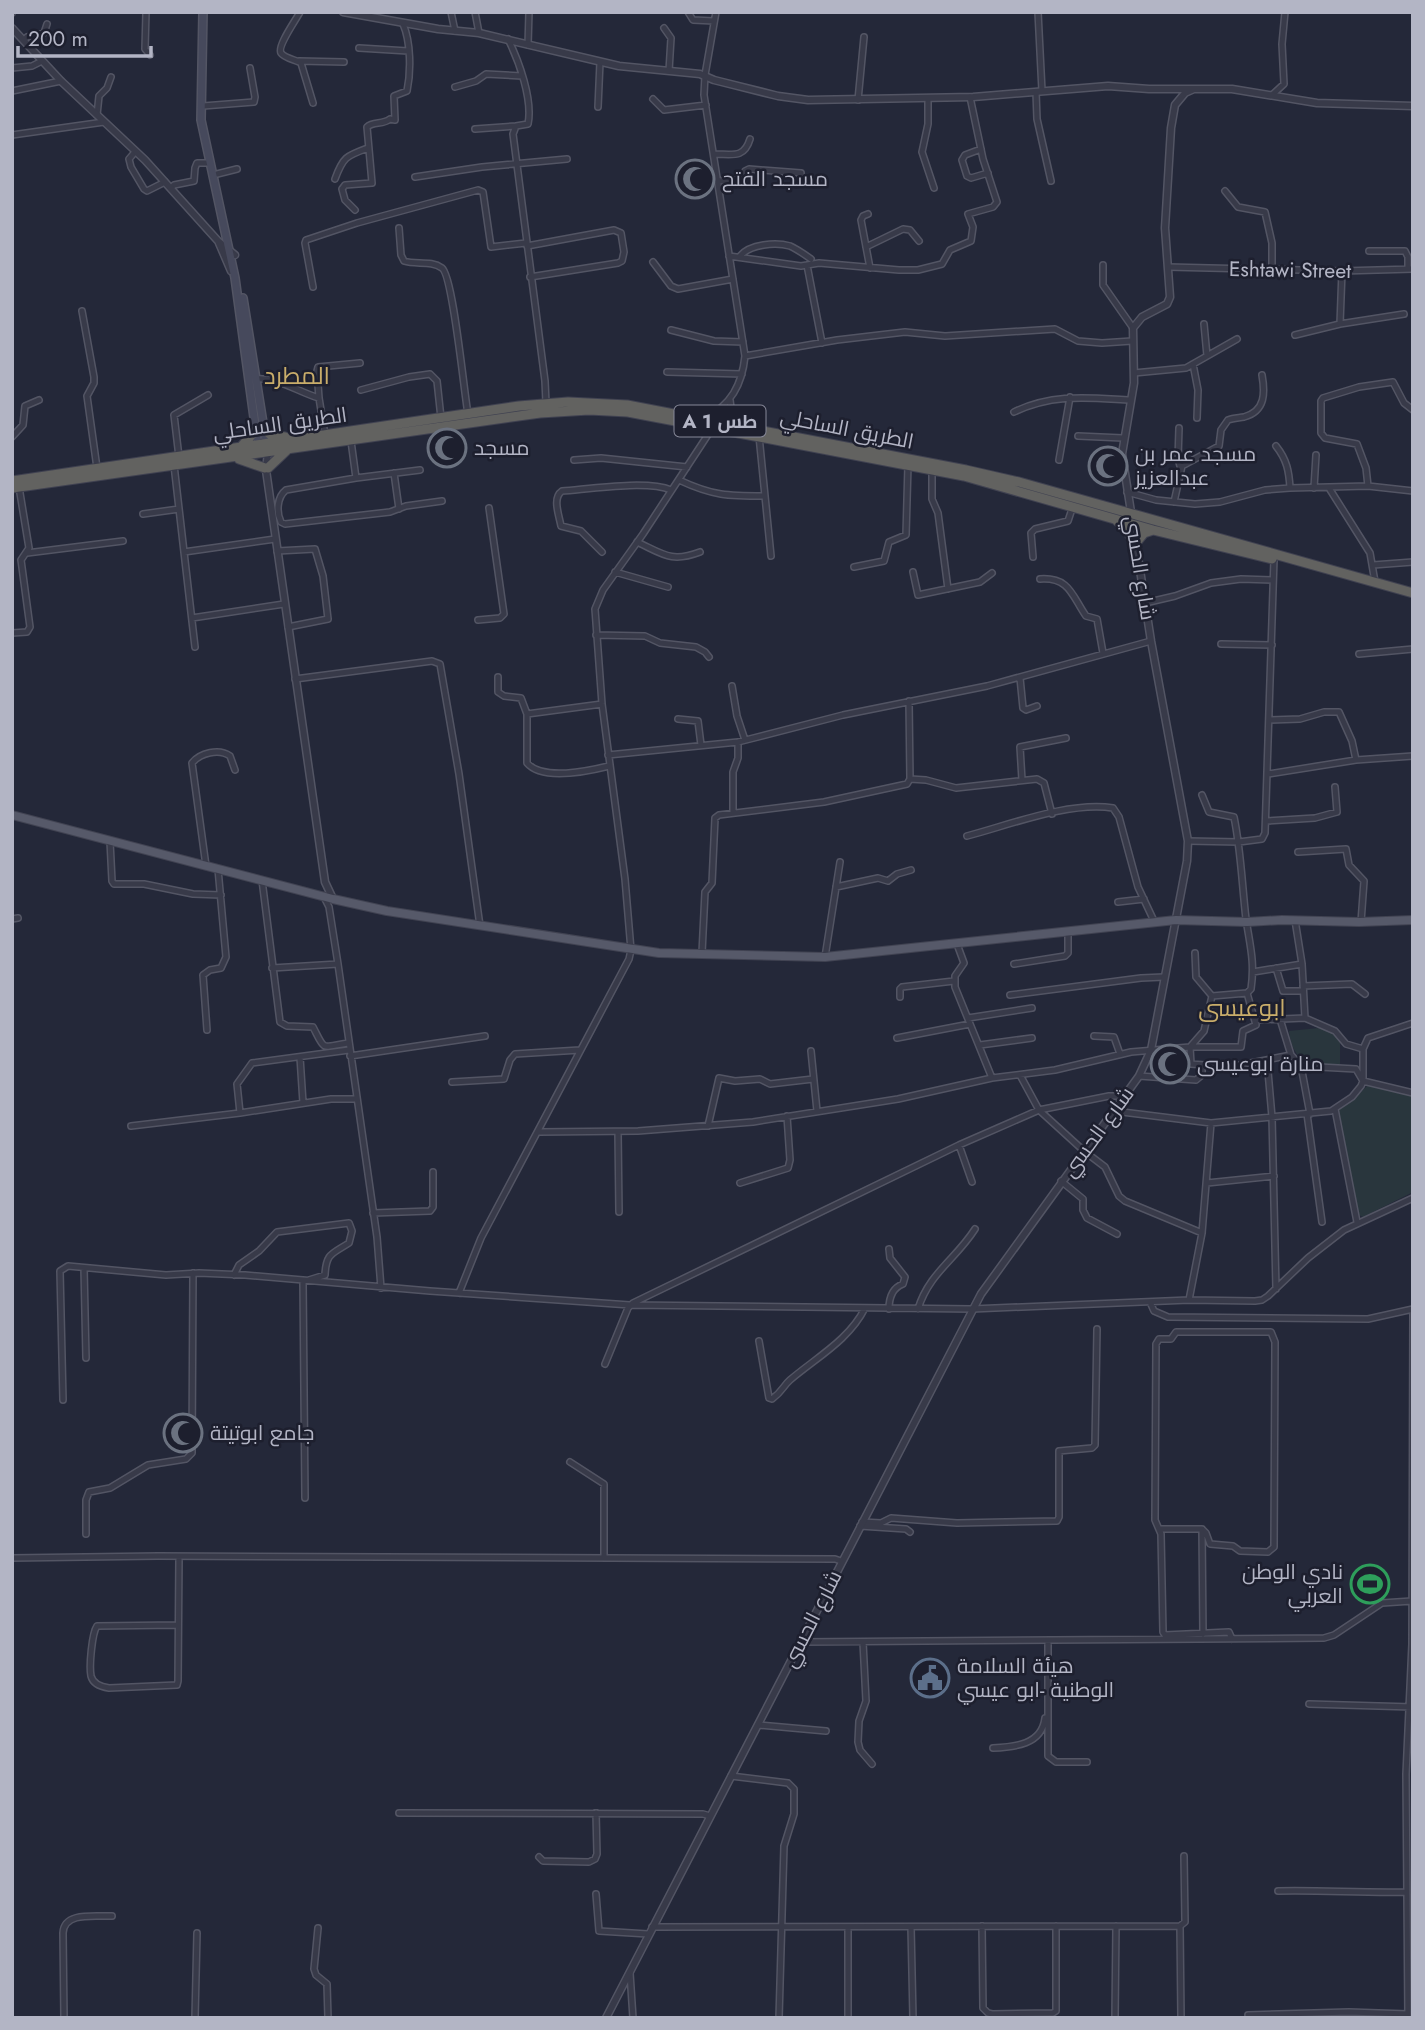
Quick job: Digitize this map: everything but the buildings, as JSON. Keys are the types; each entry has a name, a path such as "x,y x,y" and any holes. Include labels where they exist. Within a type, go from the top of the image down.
{"highway":[{"name":"الطريق الساحلي","path":"15,485 97,468 234,458 297,440 468,414 546,404 612,403 705,418 993,476 1413,593"},
{"name":"الطريق الساحلي","path":"15,485 177,461 239,448 288,450 565,410 614,410 964,476 1153,530 1274,559 1413,599"},
{"path":"239,448 260,430 297,440"},
{"path":"234,458 266,469 288,450"},
{"path":"1112,518 1126,529 1135,544 1144,533 1153,530"}],"main road":[{"path":"205,12 201,120 233,253 263,449"},
{"path":"202,87 205,127 233,253 256,379 260,430"},
{"path":"12,815 333,899 409,915 670,954 825,957 1068,933 1154,921 1413,920"}],"street":[{"path":"146,12 145,49 150,55"},
{"path":"300,12 280,48 282,55 299,61 344,62"},
{"path":"343,12 381,16 403,24 479,33 600,62 705,75 709,79 793,99 970,97 1108,86 1232,89 1317,103 1413,106"},
{"path":"451,12 456,30"},
{"path":"475,12 479,33"},
{"path":"528,12 528,45"},
{"path":"688,12 693,20 714,21"},
{"path":"705,418 718,412 730,400 742,374 745,356 705,104 705,75 716,12"},
{"path":"1038,12 1037,119 1051,181"},
{"path":"1272,95 1284,84 1282,44 1285,12"},
{"path":"24,40 44,33 47,24"},
{"path":"355,210 345,200 342,189 345,185 372,183 367,126 395,120 394,96 407,91 407,32 403,24"},
{"path":"12,28 61,81 171,188 218,241 233,253"},
{"path":"664,28 671,38 670,71"},
{"path":"858,100 864,37"},
{"path":"475,128 523,127 528,124 522,76 508,40"},
{"path":"359,48 408,51"},
{"path":"12,68 32,66 42,61"},
{"path":"299,61 303,66 313,103"},
{"path":"598,107 600,62"},
{"path":"204,106 255,101 250,68"},
{"path":"455,87 470,84 486,74 522,76"},
{"path":"97,115 100,96 106,90 111,76"},
{"path":"12,91 61,81"},
{"path":"1103,265 1103,285 1133,328 1142,317 1167,304 1170,291 1165,198 1175,105 1174,98 1167,89"},
{"path":"1175,105 1185,93 1194,89"},
{"path":"729,256 791,265 809,262 870,268 924,269 942,264 950,250 971,241 972,227 968,214 996,205 970,97"},
{"path":"928,98 928,124 922,152 934,188"},
{"path":"653,99 661,109 667,110 705,104"},
{"path":"12,135 104,122"},
{"path":"516,126 513,134 546,404"},
{"path":"714,154 743,153 747,150 750,139"},
{"path":"335,179 341,162 348,155 368,148"},
{"path":"981,149 965,155 962,160 967,176 971,178 988,173"},
{"path":"135,152 129,159 131,167 145,189 147,191 165,182"},
{"path":"415,177 567,159"},
{"path":"171,188 194,181 197,163 210,163"},
{"path":"217,174 237,169"},
{"path":"718,181 741,180 749,169 801,173"},
{"path":"313,287 306,240 478,190 483,192 491,247 526,245 614,230 621,233 624,252 622,261 618,263 530,277"},
{"path":"1225,191 1238,206 1265,212 1272,243 1272,270"},
{"path":"868,214 863,215 861,220 870,268"},
{"path":"399,228 404,261 430,263 442,268 446,274 468,414"},
{"path":"866,247 904,229 910,230 919,241"},
{"path":"218,241 235,278"},
{"path":"740,256 744,251 757,246 782,244 794,247 809,262 822,343"},
{"path":"1369,251 1405,251 1411,269"},
{"path":"653,262 671,286 677,289 733,279"},
{"name":"Eshtawi Street","path":"1168,267 1342,271 1411,269"},
{"path":"1340,324 1342,271"},
{"path":"82,311 94,377 87,396 97,468"},
{"path":"1295,335 1340,324 1404,314"},
{"path":"1204,324 1207,356"},
{"name":"شارع الحسي","path":"606,2018 972,1309 1061,1181 1139,1076 1151,1050 1187,861 1188,841 1145,603 1123,460 1123,439 1134,373 1133,328"},
{"path":"745,356 905,332 945,336 1052,329 1078,341 1132,341"},
{"path":"671,330 714,341 743,342"},
{"path":"1134,373 1172,370 1193,364 1237,339"},
{"path":"326,435 319,398 318,367 360,363"},
{"path":"1193,364 1197,378 1197,418"},
{"path":"667,372 742,374"},
{"path":"360,390 430,374 437,382 442,418"},
{"path":"1174,502 1181,469 1186,463 1219,446 1221,430 1228,420 1251,414 1263,402 1265,394 1262,375"},
{"path":"256,379 273,379 319,398"},
{"path":"1368,486 1366,468 1357,444 1325,438 1321,433 1321,401 1323,398 1359,387 1393,382 1404,403 1413,410"},
{"path":"195,647 179,509 174,415 208,395"},
{"path":"1059,460 1070,397"},
{"path":"1014,412 1029,405 1070,397 1131,400"},
{"path":"12,437 23,425 25,406 39,400"},
{"path":"730,400 732,416 742,426"},
{"path":"459,1293 481,1238 629,958 631,950 625,879 602,704 596,635 597,601 713,427"},
{"path":"1179,428 1178,459 1181,469"},
{"path":"759,436 771,556"},
{"path":"1077,436 1123,439"},
{"path":"351,441 356,478"},
{"path":"1276,446 1284,456 1290,488"},
{"path":"263,449 325,882 333,899"},
{"path":"1314,488 1315,455"},
{"path":"574,460 601,458 687,467"},
{"path":"853,566 884,561 889,542 906,535 908,465"},
{"path":"420,470 286,490 280,495 279,520 285,524 442,501"},
{"path":"932,470 932,499 938,513 948,589"},
{"path":"394,473 399,509"},
{"path":"679,480 725,496 765,496"},
{"path":"12,633 27,632 29,629 21,561 29,548 15,485"},
{"path":"1128,492 1141,497 1195,504 1220,502 1249,493 1290,488 1368,486 1413,491"},
{"path":"602,552 581,531 561,526 556,498 558,493 613,487 671,490"},
{"path":"1329,488 1370,553 1375,582"},
{"path":"1033,557 1030,535 1033,530 1068,521 1073,506"},
{"path":"143,514 179,509"},
{"path":"478,620 500,618 504,614 489,509"},
{"path":"184,552 275,539"},
{"path":"27,553 123,541"},
{"path":"637,542 670,558 684,558 700,552"},
{"path":"277,551 315,550 324,582 327,620 288,627"},
{"path":"1188,841 1239,842 1263,838 1268,774 1274,559"},
{"path":"1373,565 1413,562"},
{"path":"615,572 667,587"},
{"path":"913,572 918,595 980,582 992,573"},
{"path":"12,578 23,576"},
{"path":"1041,579 1052,578 1071,589 1086,616 1097,619 1103,653"},
{"path":"1145,603 1210,583 1273,580"},
{"path":"192,618 284,604"},
{"path":"596,635 645,636 660,643 696,648 709,657"},
{"path":"608,754 741,741 799,725 1020,678 1152,640"},
{"path":"1221,644 1272,645"},
{"path":"1359,654 1413,649"},
{"path":"295,679 425,662 435,661 440,664 459,774 480,926"},
{"path":"498,677 500,695 522,698 527,714 528,766 568,774 609,766"},
{"path":"1020,678 1023,708 1026,710 1037,706"},
{"path":"732,686 741,741 733,772 733,813"},
{"path":"702,953 705,892 712,883 714,820 719,815 839,800 872,790 904,785 910,779 909,701"},
{"path":"527,714 602,704"},
{"path":"1269,720 1300,719 1324,712 1339,712 1352,741 1356,760"},
{"path":"678,719 698,721 701,745"},
{"path":"1022,780 1020,747 1066,738"},
{"path":"206,866 192,763 202,755 222,752 230,756 234,771"},
{"path":"1268,774 1356,760 1413,756"},
{"path":"910,779 956,788 1037,779 1044,783 1052,814"},
{"path":"1266,821 1315,818 1337,812 1335,787"},
{"path":"1202,795 1209,813 1234,817 1253,955 1251,989 1247,993 1212,996"},
{"path":"967,836 1078,807 1097,806 1115,810 1144,899 1154,921"},
{"path":"110,841 114,884 144,884 193,894 221,895"},
{"path":"1298,852 1346,849 1349,865 1364,881 1361,922"},
{"path":"825,957 840,862"},
{"path":"207,1030 203,975 210,970 221,968 226,957 218,869"},
{"path":"836,887 878,878 888,881 897,874 911,870"},
{"path":"262,880 281,1024 313,1027 320,1044 349,1050"},
{"path":"310,893 321,888 325,882"},
{"path":"323,896 329,907 338,964 381,1288"},
{"path":"1118,902 1144,899"},
{"path":"1295,920 1306,1018"},
{"path":"1014,964 1066,956 1069,953 1068,933"},
{"path":"957,944 963,965 954,981 992,1078"},
{"path":"1195,953 1196,978 1212,996"},
{"path":"272,968 338,964"},
{"path":"1253,972 1302,964"},
{"path":"1276,968 1283,991 1352,984 1366,994"},
{"path":"1010,995 1164,977"},
{"path":"900,997 902,987 954,981"},
{"path":"539,1132 618,1132 708,1126 898,1099 992,1078 1055,1070 1120,1054 1190,1047 1241,1047 1243,1031 1255,1027 1247,993"},
{"path":"1212,996 1204,1031 1190,1047 1191,1064 1230,1067 1291,1055"},
{"path":"897,1038 1032,1008"},
{"path":"1255,1020 1306,1018 1318,1026 1335,1031 1346,1044 1363,1049"},
{"path":"1280,1019 1291,1055 1301,1066 1322,1222"},
{"path":"1114,1111 1211,1123 1335,1109 1352,1097 1363,1081 1363,1049 1368,1038 1413,1023"},
{"path":"1094,1035 1114,1037 1120,1054"},
{"path":"240,1113 237,1084 249,1065 255,1062 485,1036"},
{"path":"980,1045 1032,1038"},
{"path":"452,1082 504,1079 510,1060 515,1054 580,1050"},
{"path":"811,1051 817,1111"},
{"path":"300,1057 303,1102"},
{"path":"1267,1060 1272,1117 1276,1289"},
{"path":"1139,1076 1196,1080 1201,1077 1202,1066"},
{"path":"1301,1066 1356,1069 1363,1081 1413,1093"},
{"path":"1020,1075 1039,1110 1105,1167 1119,1196 1125,1201 1202,1233"},
{"path":"708,1126 719,1078 735,1081 760,1079 770,1084 813,1079"},
{"path":"605,1364 630,1305 959,1145 1039,1110 1110,1096 1125,1096"},
{"path":"131,1126 240,1113 303,1102 355,1099"},
{"path":"1335,1109 1357,1222"},
{"path":"740,1183 788,1168 790,1160 787,1116"},
{"path":"1189,1300 1202,1233 1211,1123"},
{"path":"618,1132 619,1212"},
{"path":"959,1145 972,1182"},
{"path":"373,1213 430,1211 433,1207 433,1172"},
{"path":"1207,1183 1274,1176"},
{"path":"1061,1181 1083,1199 1083,1210 1087,1218 1117,1234"},
{"path":"63,1400 60,1272 63,1267 68,1266 166,1275 234,1275 630,1305 972,1309 1189,1300 1262,1300 1308,1258 1357,1222 1413,1198"},
{"path":"234,1275 239,1265 259,1251 277,1232 349,1223 352,1231 349,1243 330,1255 325,1265 325,1275 305,1281"},
{"path":"918,1309 929,1283 975,1229"},
{"path":"889,1249 890,1258 905,1277 903,1284 898,1286 890,1298 889,1308"},
{"path":"84,1268 86,1358"},
{"path":"86,1534 86,1500 89,1492 110,1488 148,1465 186,1459 192,1453 192,1273"},
{"path":"304,1498 305,1281"},
{"path":"1150,1302 1154,1311 1168,1317 1368,1319 1413,1311 1411,1707 1406,1892 1408,2016 1248,2015"},
{"path":"759,1341 768,1398 772,1399 782,1392 788,1382 818,1360 851,1330 858,1323 865,1308"},
{"path":"861,1524 881,1524 891,1518 957,1523 1058,1521 1059,1451 1092,1448 1095,1445 1097,1329"},
{"path":"1160,1529 1202,1530 1206,1533 1208,1542 1214,1545 1233,1545 1241,1551 1268,1552 1275,1547 1274,1334 1176,1332 1169,1340 1160,1339 1156,1342 1155,1520 1160,1529 1163,1633 1229,1632 1232,1639"},
{"path":"570,1462 604,1484 604,1558"},
{"path":"861,1524 905,1529 910,1532"},
{"path":"1202,1530 1203,1634"},
{"path":"178,1625 97,1626 93,1632 91,1676 94,1681 109,1688 177,1685 178,1625 179,1557"},
{"path":"12,1558 604,1558 841,1561"},
{"path":"801,1643 1324,1638 1334,1635 1382,1603 1412,1601"},
{"path":"993,1748 1022,1745 1037,1736 1043,1727 1046,1641"},
{"path":"1046,1641 1048,1756 1054,1762 1087,1762"},
{"path":"863,1642 866,1702 859,1721 858,1742 860,1750 872,1764"},
{"path":"1309,1704 1411,1707"},
{"path":"758,1725 826,1731"},
{"path":"732,1776 788,1783 794,1789 793,1824 784,1846 779,2018"},
{"path":"399,1813 710,1816"},
{"path":"539,1857 543,1861 589,1862 595,1859 597,1813"},
{"path":"1181,2018 1181,1926 1185,1922 1184,1856"},
{"path":"1278,1891 1406,1892"},
{"path":"596,1894 599,1931 780,1927 1181,1926"},
{"path":"64,2018 65,1923 72,1918 112,1916"},
{"path":"982,1926 983,2008 992,2014 1056,2011 1056,1926"},
{"path":"1115,2018 1116,1926"},
{"path":"848,1927 848,2018"},
{"path":"911,1927 913,2018"},
{"path":"318,1928 314,1969 316,1975 327,1984 328,2018"},
{"path":"195,2018 197,1933"},
{"path":"629,1970 633,2018"}],"shaded area":[{"path":"1319,1028 1336,1034 1340,1042 1340,1065 1304,1063 1296,1052 1289,1031"},
{"path":"1368,1085 1413,1096 1413,1192 1363,1217 1359,1215 1339,1108"}],"place":[{"name":"مسجد الفتح","path":"695,179"},
{"name":"مسجد","path":"447,448"},
{"name":"مسجد عمر بن عبدالعزيز","path":"1108,466"},
{"name":"منارة ابوعيسى","path":"1170,1064"},
{"name":"جامع ابوتيتة","path":"183,1433"},
{"name":"نادي الوطن العربي","path":"1370,1584"},
{"name":"هيئة السلامة الوطنية -ابو عيسي","path":"930,1678"}],"district":[{"name":"المطرد","path":"297,375"},
{"name":"ابوعيسى","path":"1242,1007"}]}
